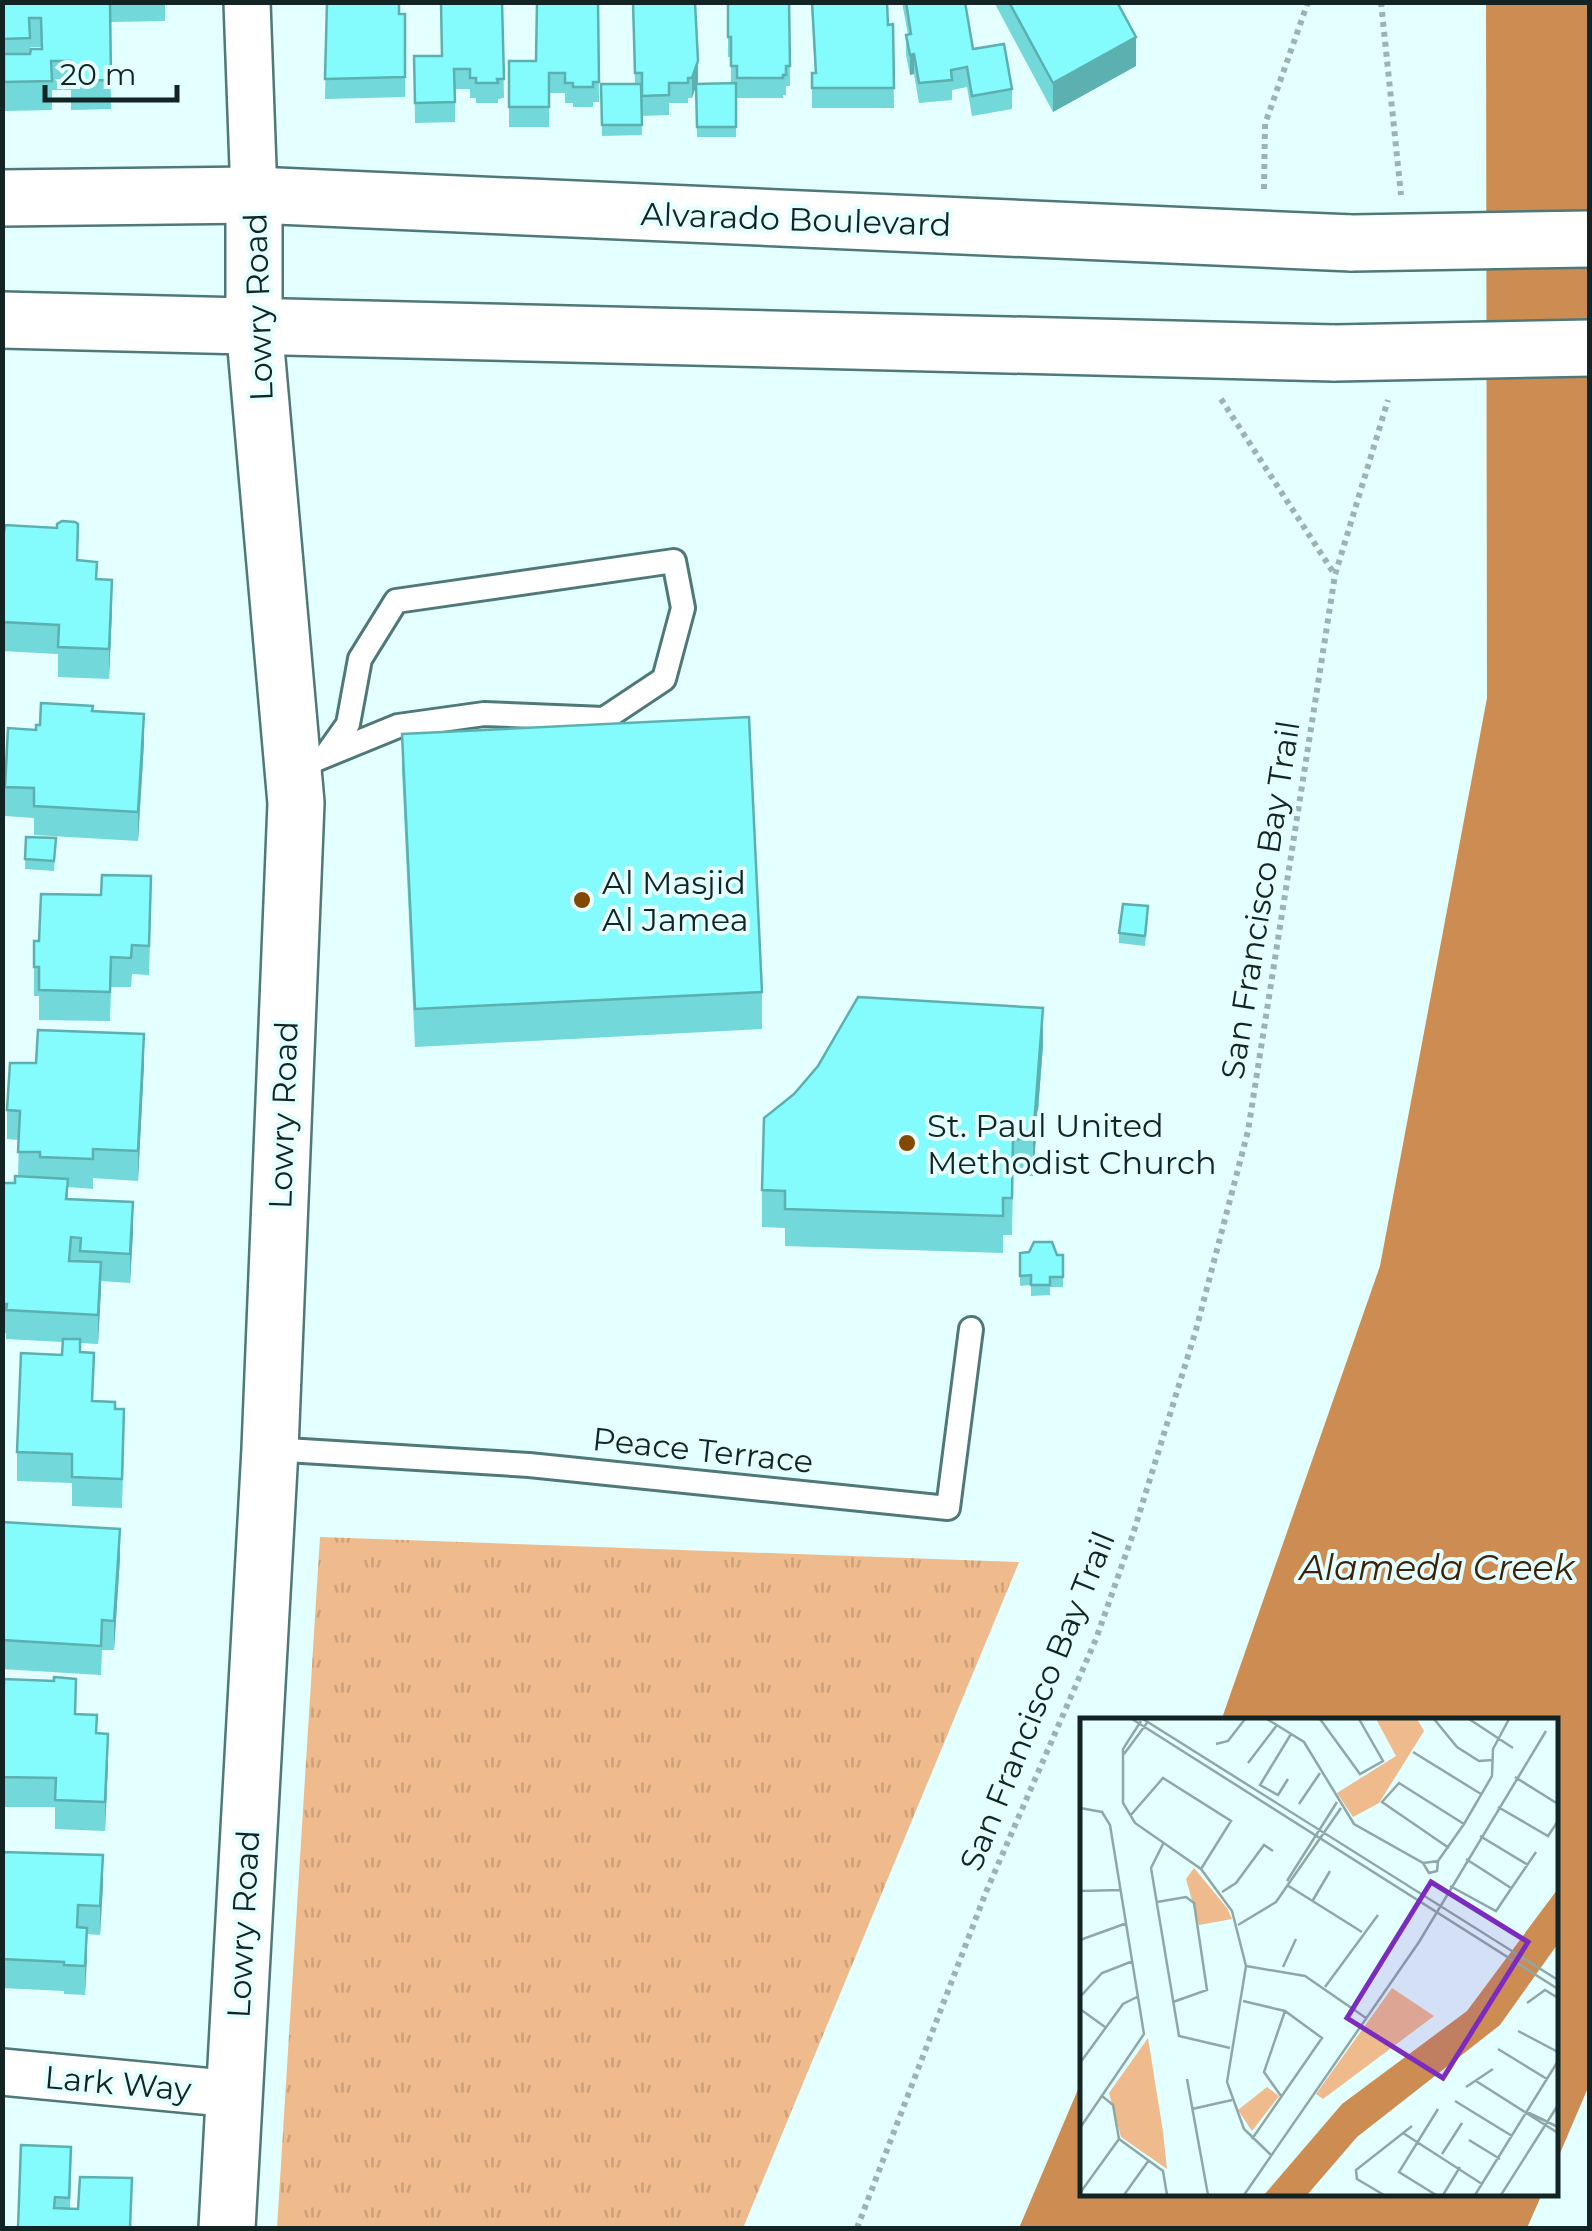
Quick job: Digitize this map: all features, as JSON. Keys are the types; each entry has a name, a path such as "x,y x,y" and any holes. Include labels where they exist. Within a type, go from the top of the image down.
{"main road":[{"name":"Alvarado Boulevard","path":"2,198 254,196 1352,244 1590,239"},
{"name":"Lowry Road","path":"227,2228 270,1449 296,803 310,762 254,325 254,196"},
{"path":"2,320 1335,353 1590,348"}],"street":[{"name":"Lowry Road","path":"247,2 254,196"},
{"name":"Lark Way","path":"2,2072 234,2094"}],"lane":[{"path":"674,561 684,608 664,679 604,720 484,714 432,721 398,726 310,762 348,724 360,659 396,601 674,561"},
{"name":"Peace Terrace","path":"270,1449 529,1465 948,1508 971,1329"}],"path":[{"path":"1262,239 1265,124 1308,2"},
{"path":"1381,2 1402,209"},
{"path":"1212,350 1212,385 1335,575"},
{"name":"San Francisco Bay Trail","path":"857,2228 986,1892 1096,1640 1196,1330 1248,1131 1335,575 1391,386"}],"green space":[{"path":"320,1537 1019,1562 743,2228 277,2228"}],"water":[{"name":"Alameda Creek","path":"1486,3 1589,3 1590,2083 1557,2160 1557,1718 1222,1718 1380,1266 1487,698"},
{"path":"1080,2085 1080,2196 1541,2196 1527,2228 1019,2228"}],"building":[{"path":"2,2 110,2 111,80 71,81 71,61 51,61 52,81 4,82 4,54 30,54 31,49 42,49 41,18 29,18 30,38 2,39"},
{"path":"327,2 399,2 399,14 405,14 405,77 325,79"},
{"path":"441,2 502,2 504,79 497,79 498,83 476,83 476,78 470,78 470,69 454,69 455,102 415,103 414,56 442,56"},
{"path":"537,2 598,2 599,82 593,82 593,87 573,87 573,83 565,83 565,73 549,73 549,107 509,107 509,61 536,61"},
{"path":"633,2 695,2 698,61 688,83 669,83 669,95 642,96 642,73 635,73"},
{"path":"728,2 789,2 790,66 786,66 783,78 737,78 737,66 731,66"},
{"path":"812,2 887,2 888,25 893,24 894,88 812,88 812,73 816,73"},
{"path":"906,2 965,2 973,49 1004,44 1012,89 972,96 967,67 951,70 952,80 919,83 906,35 911,34"},
{"path":"1009,2 1117,2 1136,37 1053,83"},
{"path":"736,83 736,127 697,127 696,84"},
{"path":"601,84 641,84 642,125 602,125"},
{"path":"62,521 78,524 77,560 97,562 96,579 112,580 109,649 58,647 59,625 2,622 5,525 57,528"},
{"path":"41,703 144,714 138,812 34,806 34,788 5,787 8,728 36,730 36,725 40,725"},
{"name":"Al Masjid Al Jamea","path":"749,717 762,992 415,1009 402,734"},
{"path":"26,837 56,838 54,861 25,859"},
{"path":"102,875 151,876 149,946 132,945 131,958 111,957 110,992 39,990 34,941 39,941 41,894 101,895"},
{"path":"1123,904 1148,906 1145,936 1119,933"},
{"name":"St. Paul United Methodist Church","path":"858,997 1043,1008 1033,1139 1013,1139 1012,1198 1003,1198 1003,1216 785,1209 785,1191 762,1190 764,1118 794,1094 818,1066"},
{"path":"38,1030 144,1034 138,1151 93,1149 93,1159 18,1152 20,1111 7,1110 10,1063 36,1063"},
{"path":"15,1176 68,1179 66,1199 133,1202 130,1254 80,1251 81,1238 71,1237 69,1261 101,1262 98,1315 6,1310 7,1304 2,1304 2,1183 15,1183"},
{"path":"1034,1242 1052,1242 1057,1255 1063,1255 1063,1277 1050,1277 1050,1285 1031,1285 1031,1275 1020,1276 1020,1253 1029,1252"},
{"path":"63,1339 80,1339 80,1352 94,1353 92,1401 115,1402 115,1409 124,1409 122,1479 72,1477 72,1454 17,1452 21,1353 62,1355"},
{"path":"2,1522 120,1529 114,1621 102,1620 101,1646 2,1640"},
{"path":"54,1677 76,1679 75,1714 97,1715 96,1733 108,1734 105,1802 55,1800 56,1778 2,1777 4,1679 54,1681"},
{"path":"2,1852 103,1855 100,1906 78,1905 77,1927 87,1928 85,1966 2,1959"},
{"path":"21,2145 71,2147 69,2198 55,2197 54,2208 78,2209 80,2177 132,2178 130,2228 18,2228"}],"place":[{"name":"Al Masjid Al Jamea","path":"582,900"},
{"name":"St. Paul United Methodist Church","path":"907,1143"}]}
